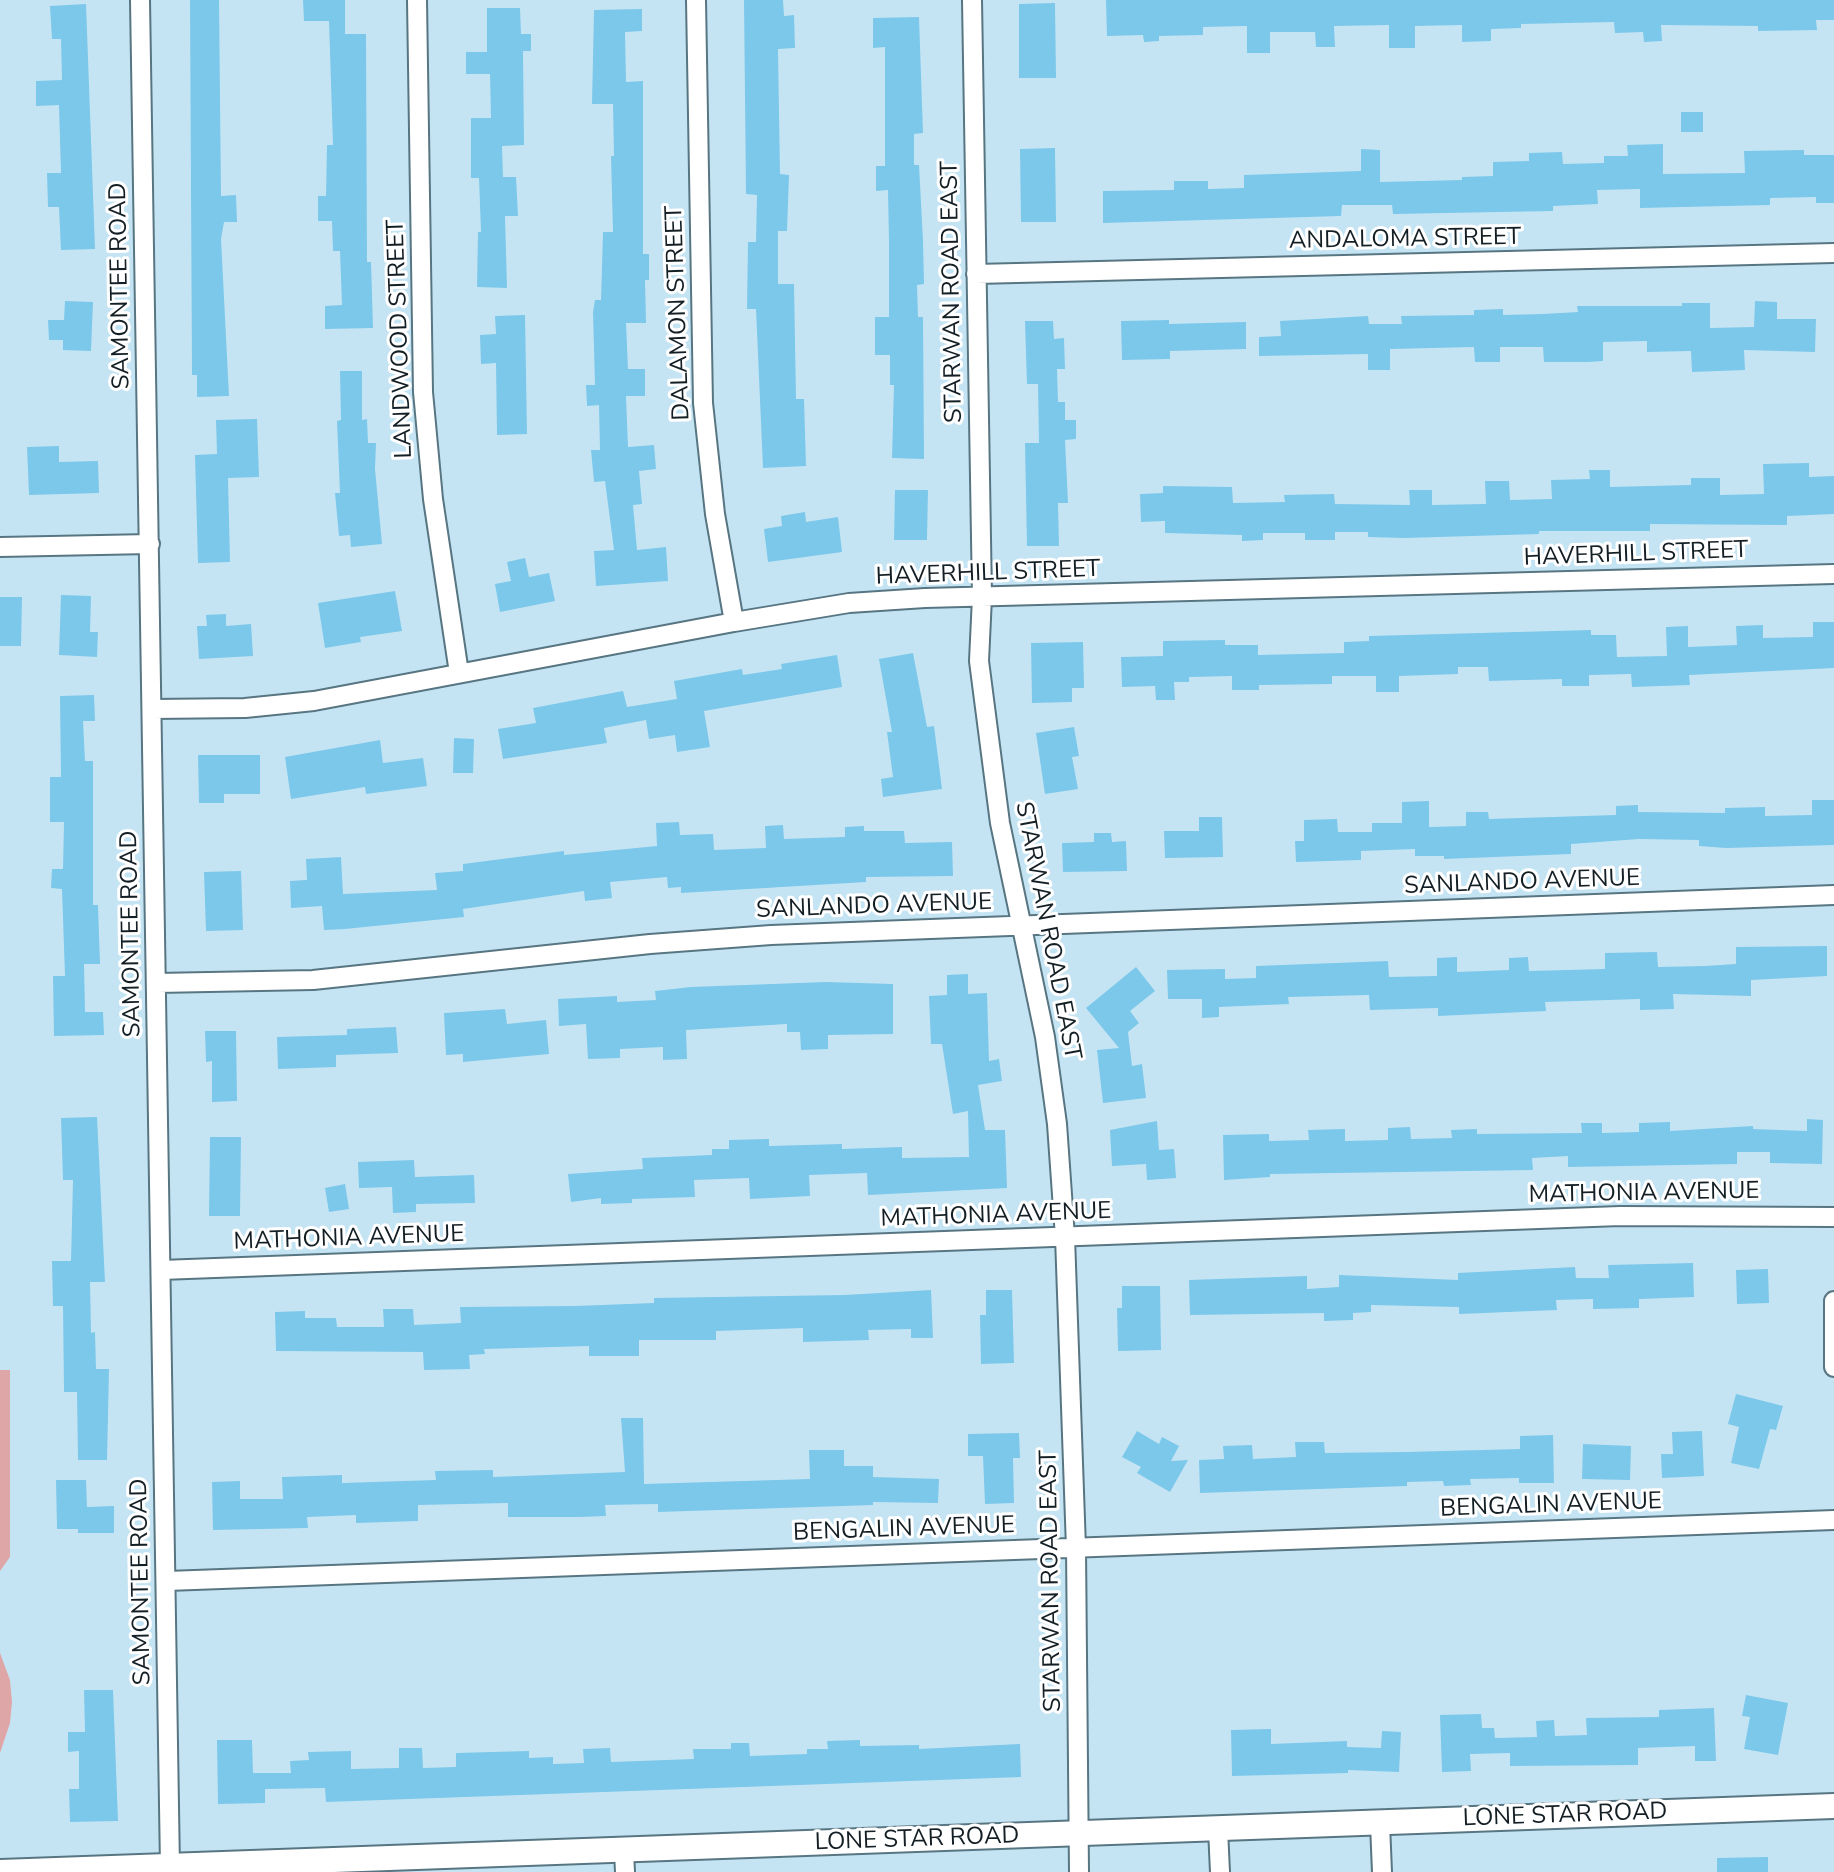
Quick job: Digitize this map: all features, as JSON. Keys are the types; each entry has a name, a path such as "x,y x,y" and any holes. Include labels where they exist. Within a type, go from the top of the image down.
{"street":[{"name":"SAMONTEE ROAD","path":"140,0 170,1867"},
{"name":"LANDWOOD STREET","path":"417,0 423,392 433,499 459,673"},
{"name":"DALAMON STREET","path":"696,0 703,403 715,514 734,622"},
{"name":"STARWAN ROAD EAST","path":"972,0 982,597 979,661 1000,823 1045,1037 1065,1237 1080,1691 1079,1872"},
{"name":"ANDALOMA STREET","path":"976,274 1834,253"},
{"path":"0,547 150,544"},
{"name":"HAVERHILL STREET","path":"152,709 245,708 314,701 849,603 1834,574"},
{"name":"SANLANDO AVENUE","path":"157,983 313,980 665,943 1022,925 1834,895"},
{"name":"MATHONIA AVENUE","path":"161,1270 1620,1216 1834,1217"},
{"path":"1834,1301 1834,1367"},
{"name":"BENGALIN AVENUE","path":"167,1581 1834,1520"},
{"name":"LONE STAR ROAD","path":"0,1872 624,1862 1078,1834 1834,1806"},
{"path":"1380,1824 1382,1872"},
{"path":"1218,1829 1220,1872"}],"shaded area":[{"path":"0,1370 10,1370 10,1557 0,1571"},
{"path":"0,1653 10,1680 12,1702 10,1723 0,1753"}],"building":[{"path":"190,0 219,0 221,196 236,195 237,222 224,222 221,239 229,396 197,397 197,375 192,375"},
{"path":"303,0 345,0 345,34 366,34 367,262 371,262 373,328 325,329 325,306 342,305 340,251 333,251 332,221 318,221 318,196 326,196 327,145 333,145 329,21 304,21"},
{"path":"744,0 783,0 784,16 794,15 795,48 778,49 780,174 789,175 787,231 778,231 778,284 794,284 796,399 804,399 806,466 763,468 756,309 747,309 748,242 756,242 757,195 746,194"},
{"path":"1106,0 1834,0 1834,20 1816,20 1817,30 1758,31 1758,26 1661,25 1662,41 1644,42 1643,32 1615,33 1614,22 1521,24 1521,28 1491,29 1491,41 1462,42 1462,25 1415,26 1415,48 1389,48 1389,25 1334,26 1335,47 1316,47 1315,32 1270,32 1270,53 1247,53 1247,26 1203,27 1203,35 1159,36 1159,41 1144,42 1143,35 1107,36"},
{"path":"1055,3 1056,78 1019,78 1019,4"},
{"path":"86,4 95,249 61,250 59,207 48,207 47,173 61,173 59,105 36,106 36,81 62,80 61,39 52,39 50,6"},
{"path":"487,8 520,8 521,34 531,34 531,51 523,51 524,145 502,146 503,177 516,177 518,216 505,216 507,288 477,287 478,232 481,232 479,178 471,178 471,118 491,118 490,74 466,74 466,52 487,52"},
{"path":"642,9 642,31 625,32 626,82 643,81 643,254 649,254 649,280 645,280 646,323 626,323 628,369 645,369 645,396 626,396 628,447 654,445 656,469 639,471 642,504 633,505 637,550 666,547 668,581 596,586 594,551 614,550 605,481 594,482 591,450 600,450 599,405 587,406 586,385 595,385 593,312 595,300 601,300 603,232 613,232 611,156 614,156 613,104 592,104 594,10"},
{"path":"919,17 923,133 914,134 914,165 919,165 923,241 924,284 917,285 918,317 923,317 924,459 892,458 894,385 890,385 890,355 875,355 875,317 889,317 889,242 888,190 876,191 876,166 885,166 885,47 873,48 873,18"},
{"path":"1681,112 1703,112 1703,132 1681,132"},
{"path":"1663,144 1663,174 1745,173 1744,151 1804,150 1804,155 1834,155 1834,203 1816,203 1816,197 1770,198 1770,205 1640,208 1640,189 1597,190 1598,204 1553,206 1553,211 1393,214 1392,205 1342,205 1341,216 1103,223 1103,191 1174,190 1174,181 1208,181 1208,189 1244,188 1244,175 1361,171 1361,149 1380,150 1380,182 1493,176 1493,162 1529,161 1529,153 1562,152 1563,164 1604,163 1604,156 1628,156 1627,145"},
{"path":"1055,148 1056,222 1021,222 1020,149"},
{"path":"65,301 93,302 91,351 63,350 63,340 49,340 48,320 64,320"},
{"path":"1755,301 1777,302 1777,319 1816,319 1815,352 1744,350 1745,370 1692,372 1691,351 1647,352 1647,341 1603,342 1603,361 1588,362 1544,362 1543,347 1500,347 1500,362 1475,362 1474,347 1390,349 1390,370 1368,370 1368,354 1259,356 1259,337 1281,336 1280,321 1368,316 1369,324 1402,324 1401,316 1474,315 1474,310 1503,309 1503,315 1543,314 1578,312 1577,306 1710,303 1710,328 1754,327"},
{"path":"525,315 527,434 497,435 496,363 481,364 480,335 496,334 495,316"},
{"path":"1169,320 1169,324 1246,322 1246,349 1170,351 1170,359 1122,360 1121,321"},
{"path":"1025,321 1053,321 1054,339 1064,338 1065,369 1057,369 1058,402 1065,402 1065,420 1076,420 1076,439 1065,440 1068,503 1058,503 1059,546 1027,546 1025,443 1039,443 1038,384 1027,384"},
{"path":"340,371 362,371 362,420 367,419 368,443 376,443 375,469 382,544 351,547 350,535 339,536 335,493 340,493 337,421 341,420"},
{"path":"257,419 259,477 228,478 230,562 198,563 195,455 217,454 216,420"},
{"path":"59,446 59,462 98,461 99,493 29,495 27,447"},
{"path":"1809,463 1809,477 1834,476 1834,514 1787,516 1787,525 1650,524 1650,531 1539,531 1539,534 1405,538 1368,537 1368,532 1335,532 1335,540 1305,540 1305,533 1263,533 1263,540 1242,541 1242,535 1165,533 1165,521 1141,522 1140,494 1163,493 1163,486 1232,487 1233,503 1285,502 1284,495 1334,494 1335,504 1410,505 1409,490 1432,490 1432,505 1486,504 1485,481 1509,481 1510,500 1552,499 1551,480 1590,479 1589,470 1610,470 1610,487 1691,485 1691,478 1720,478 1720,495 1764,494 1763,464"},
{"path":"895,490 928,490 927,540 894,540"},
{"path":"805,512 806,522 838,517 842,552 768,562 764,529 782,526 781,516"},
{"path":"525,558 529,577 549,573 555,601 500,612 495,584 511,581 507,562"},
{"path":"395,591 402,631 360,637 361,642 325,648 318,603"},
{"path":"61,595 91,596 90,632 98,632 97,657 59,655"},
{"path":"0,597 22,597 21,646 0,646"},
{"path":"226,614 226,626 251,624 253,656 199,659 197,626 207,626 206,615"},
{"path":"1813,622 1834,622 1834,668 1689,675 1690,685 1632,687 1631,674 1589,675 1589,686 1562,686 1562,679 1489,681 1488,667 1458,667 1458,674 1399,676 1399,692 1376,692 1376,676 1332,676 1332,684 1259,685 1259,690 1232,690 1232,676 1189,677 1189,682 1174,682 1175,700 1156,700 1155,686 1122,687 1121,657 1163,656 1163,641 1225,640 1225,645 1258,645 1258,655 1344,653 1344,642 1369,641 1369,636 1591,630 1591,635 1616,635 1617,657 1667,656 1666,627 1688,626 1688,647 1737,645 1736,626 1763,625 1763,638 1813,637"},
{"path":"1083,642 1084,688 1072,688 1072,702 1032,703 1031,643"},
{"path":"913,653 927,727 934,726 942,789 883,797 881,779 893,777 887,732 892,732 879,659"},
{"path":"837,655 842,687 704,711 710,747 677,752 675,735 649,739 646,720 604,728 607,743 503,759 498,729 536,723 533,708 623,691 627,707 677,699 674,681 742,669 743,675 782,669 781,664"},
{"path":"94,695 95,721 83,721 85,761 93,761 93,905 98,905 100,964 84,964 85,1012 103,1012 104,1035 54,1036 53,976 65,976 62,889 51,888 52,869 63,869 64,822 50,822 50,777 61,777 60,696"},
{"path":"1074,727 1079,756 1072,757 1078,789 1045,794 1036,733"},
{"path":"454,738 474,739 473,773 453,773"},
{"path":"380,740 383,763 423,758 427,786 366,794 365,787 291,799 285,757"},
{"path":"198,755 260,755 260,794 224,794 224,803 199,803"},
{"path":"1812,800 1834,800 1834,845 1726,848 1699,846 1699,840 1639,839 1571,844 1571,854 1444,859 1444,856 1415,856 1415,849 1361,851 1361,860 1296,862 1295,841 1304,841 1304,820 1337,819 1338,832 1372,832 1372,823 1402,823 1402,802 1429,801 1429,827 1466,826 1466,812 1488,812 1489,819 1616,815 1616,806 1638,805 1638,812 1725,813 1725,808 1765,807 1765,816 1812,815"},
{"path":"1199,817 1222,817 1223,857 1165,858 1164,831 1199,831"},
{"path":"679,822 680,835 713,834 714,850 766,848 765,826 783,825 784,839 845,837 845,827 864,826 864,831 904,831 905,843 952,842 953,876 866,877 866,882 681,893 681,887 668,888 667,877 610,882 612,898 585,901 584,891 463,909 464,917 345,929 324,930 322,906 291,908 290,881 307,880 306,859 341,857 343,894 437,890 435,873 463,871 463,864 564,851 564,855 657,846 656,823"},
{"path":"1094,833 1111,833 1112,842 1126,841 1127,871 1063,872 1062,843 1094,842"},
{"path":"241,871 243,930 206,931 204,872"},
{"path":"1827,946 1827,976 1751,980 1751,996 1673,994 1674,1009 1640,1010 1640,999 1545,1002 1546,1011 1438,1016 1438,1008 1370,1010 1369,995 1288,997 1289,1004 1219,1007 1219,1017 1202,1018 1202,999 1168,999 1167,970 1225,969 1225,979 1256,978 1256,966 1388,961 1389,977 1437,976 1437,958 1457,957 1457,972 1509,970 1509,958 1528,957 1529,971 1605,969 1605,953 1657,952 1658,967 1705,966 1736,964 1736,947"},
{"path":"1136,967 1155,991 1130,1011 1139,1023 1128,1032 1132,1066 1142,1064 1146,1098 1103,1103 1097,1050 1119,1048 1086,1008"},
{"path":"968,974 968,994 987,993 989,1061 999,1059 1002,1081 978,1085 985,1130 1005,1130 1007,1188 868,1195 867,1173 809,1175 810,1196 750,1199 749,1178 694,1180 695,1197 632,1199 632,1203 601,1204 601,1198 571,1202 568,1174 643,1169 642,1158 712,1155 712,1149 729,1149 729,1140 769,1139 769,1146 842,1144 842,1149 902,1147 902,1158 969,1157 968,1111 953,1114 942,1044 931,1044 929,996 947,995 947,975"},
{"path":"826,982 893,984 893,1034 828,1035 828,1049 801,1050 800,1032 787,1032 787,1024 686,1030 687,1059 663,1060 663,1047 620,1049 620,1058 588,1059 586,1024 559,1026 558,999 617,996 617,1002 656,1000 655,991 691,987"},
{"path":"505,1009 507,1024 546,1020 549,1054 463,1062 463,1054 446,1055 444,1013"},
{"path":"396,1027 398,1053 336,1055 336,1067 278,1069 277,1037 347,1035 347,1029"},
{"path":"205,1031 236,1031 237,1101 212,1102 212,1061 206,1062"},
{"path":"97,1117 105,1282 90,1282 91,1333 95,1332 96,1369 109,1369 107,1460 78,1460 77,1392 64,1392 63,1306 53,1306 52,1261 71,1261 73,1180 63,1180 61,1118"},
{"path":"1807,1119 1823,1120 1822,1164 1770,1163 1770,1152 1737,1152 1737,1164 1568,1167 1568,1156 1532,1158 1533,1170 1270,1174 1270,1177 1224,1180 1223,1135 1269,1134 1269,1141 1309,1140 1308,1130 1345,1129 1345,1141 1388,1140 1388,1128 1410,1127 1411,1139 1452,1138 1451,1130 1477,1129 1477,1134 1582,1133 1581,1123 1602,1123 1602,1133 1639,1132 1639,1123 1670,1122 1670,1131 1753,1126 1753,1129 1807,1131"},
{"path":"1157,1121 1159,1150 1174,1149 1176,1178 1147,1180 1146,1164 1112,1166 1110,1130"},
{"path":"210,1137 241,1137 240,1216 209,1216"},
{"path":"414,1160 415,1177 474,1175 475,1203 416,1204 416,1212 393,1213 392,1187 359,1188 358,1162"},
{"path":"345,1184 349,1209 329,1212 325,1188"},
{"path":"1693,1263 1694,1297 1639,1299 1639,1308 1593,1309 1593,1299 1556,1300 1557,1310 1459,1314 1459,1307 1371,1305 1371,1312 1353,1313 1353,1320 1324,1321 1324,1313 1190,1315 1189,1280 1307,1276 1307,1289 1339,1287 1339,1275 1458,1280 1458,1273 1575,1267 1576,1278 1609,1278 1608,1265"},
{"path":"1768,1269 1769,1303 1737,1304 1736,1270"},
{"path":"1122,1286 1160,1286 1161,1350 1118,1351 1117,1308 1122,1308"},
{"path":"931,1290 933,1338 911,1338 911,1329 868,1330 869,1340 803,1342 803,1328 716,1331 716,1340 639,1340 639,1356 589,1356 589,1346 484,1349 485,1354 469,1355 470,1369 424,1370 423,1352 276,1351 275,1312 305,1311 305,1318 336,1318 337,1327 384,1327 383,1309 413,1309 414,1325 461,1323 460,1307 575,1306 654,1303 654,1298 845,1295"},
{"path":"986,1290 1012,1290 1014,1363 981,1364 980,1315 986,1315"},
{"path":"1736,1394 1783,1406 1776,1430 1770,1429 1759,1469 1731,1463 1739,1427 1728,1424"},
{"path":"621,1418 643,1418 644,1484 810,1479 809,1450 844,1450 844,1466 873,1466 873,1477 939,1479 938,1503 873,1502 873,1505 658,1512 658,1504 605,1505 606,1516 581,1517 508,1517 508,1503 418,1505 418,1521 356,1523 356,1515 307,1517 308,1528 213,1530 212,1482 240,1481 240,1499 283,1499 282,1477 342,1475 342,1483 436,1480 435,1471 493,1470 493,1477 625,1472"},
{"path":"1137,1431 1159,1444 1162,1437 1179,1446 1171,1461 1188,1460 1170,1492 1137,1473 1141,1467 1122,1457"},
{"path":"1702,1431 1704,1476 1662,1478 1661,1454 1673,1454 1672,1432"},
{"path":"1019,1433 1020,1458 1013,1458 1014,1503 985,1504 983,1456 968,1456 968,1434"},
{"path":"1553,1435 1554,1483 1519,1483 1519,1478 1470,1479 1471,1485 1444,1486 1443,1481 1407,1482 1407,1486 1200,1493 1199,1460 1224,1459 1223,1446 1252,1445 1253,1459 1296,1457 1295,1442 1324,1442 1325,1453 1520,1449 1520,1436"},
{"path":"1583,1444 1631,1446 1630,1480 1582,1479"},
{"path":"56,1480 86,1480 87,1507 114,1506 114,1533 78,1533 78,1529 57,1529"},
{"path":"84,1690 113,1690 118,1821 70,1822 69,1789 79,1789 79,1751 68,1752 68,1732 85,1732"},
{"path":"1746,1695 1788,1703 1778,1755 1744,1749 1750,1717 1742,1716"},
{"path":"1714,1708 1716,1761 1695,1761 1695,1746 1638,1748 1638,1765 1510,1766 1510,1753 1470,1754 1471,1771 1442,1772 1440,1715 1481,1714 1482,1728 1494,1728 1495,1738 1537,1737 1536,1721 1554,1720 1555,1736 1587,1735 1586,1718 1659,1717 1659,1710"},
{"path":"1271,1729 1271,1744 1347,1741 1347,1747 1381,1748 1382,1731 1401,1732 1399,1772 1348,1770 1348,1773 1232,1776 1231,1730"},
{"path":"217,1740 252,1740 253,1773 291,1773 290,1761 309,1760 308,1752 351,1751 351,1769 399,1768 399,1748 422,1748 423,1768 456,1767 456,1753 529,1751 529,1758 553,1757 553,1764 584,1763 583,1749 610,1748 611,1762 694,1759 693,1749 731,1749 731,1743 749,1743 750,1756 807,1754 807,1749 828,1749 827,1741 860,1740 860,1746 919,1745 919,1749 1020,1744 1021,1777 326,1802 325,1788 265,1789 265,1803 218,1804"},
{"path":"1768,1857 1768,1872 1717,1872 1717,1858"}]}
